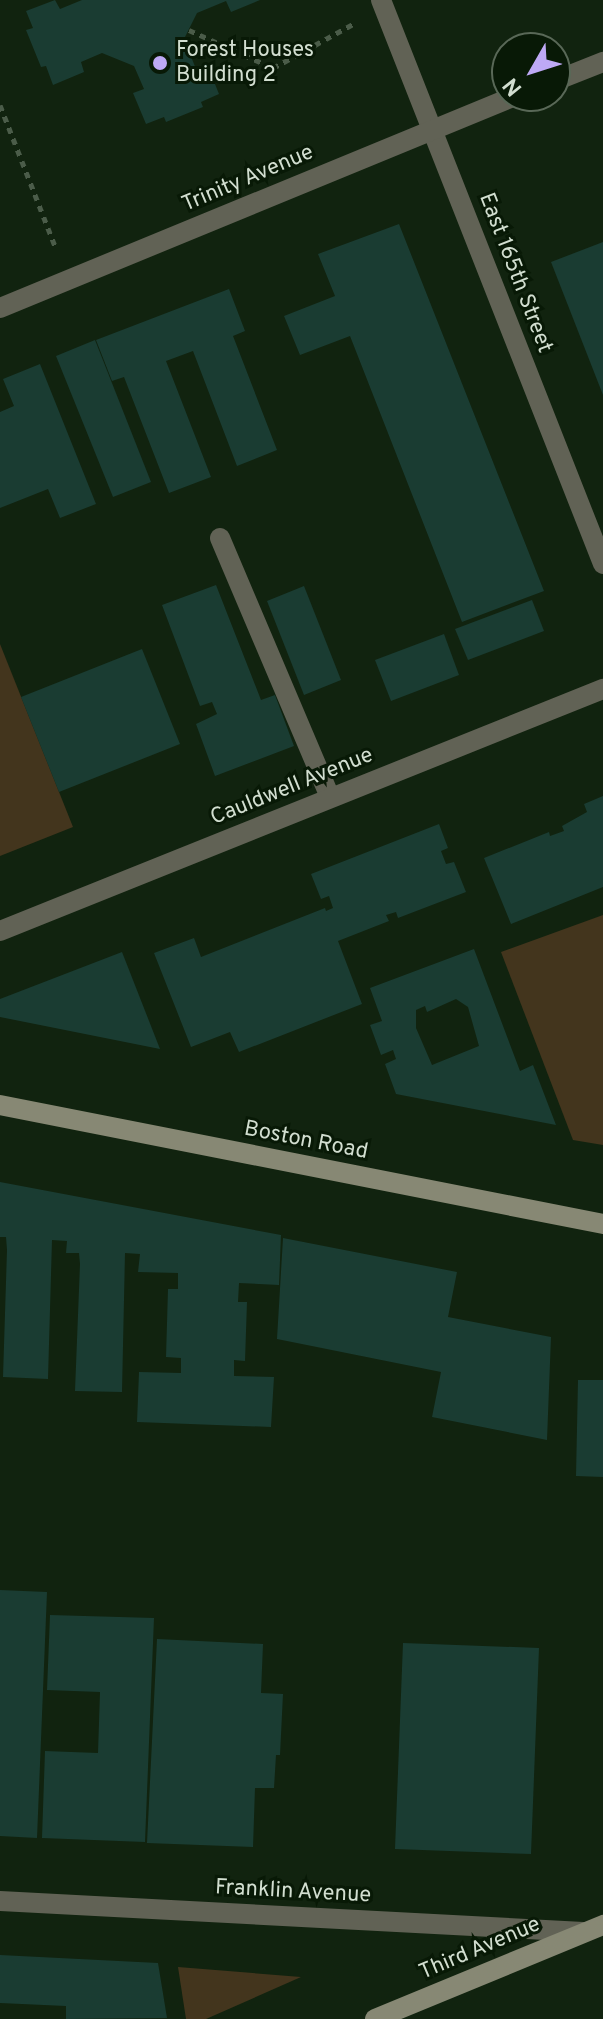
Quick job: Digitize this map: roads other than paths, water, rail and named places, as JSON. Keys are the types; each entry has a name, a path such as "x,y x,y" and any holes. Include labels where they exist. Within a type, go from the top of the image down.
{"main road":[{"name":"Boston Road","path":"0,1105 603,1224"},
{"name":"Third Avenue","path":"375,2019 603,1925"}],"street":[{"name":"East 165th Street","path":"382,3 603,564"},
{"path":"571,75 603,62"},
{"name":"Trinity Avenue","path":"0,308 491,105"},
{"path":"220,538 330,797"},
{"name":"Cauldwell Avenue","path":"0,931 603,689"},
{"name":"Franklin Avenue","path":"0,1901 583,1932"}],"place":[{"name":"Forest Houses Building 2","path":"160,63"}]}
